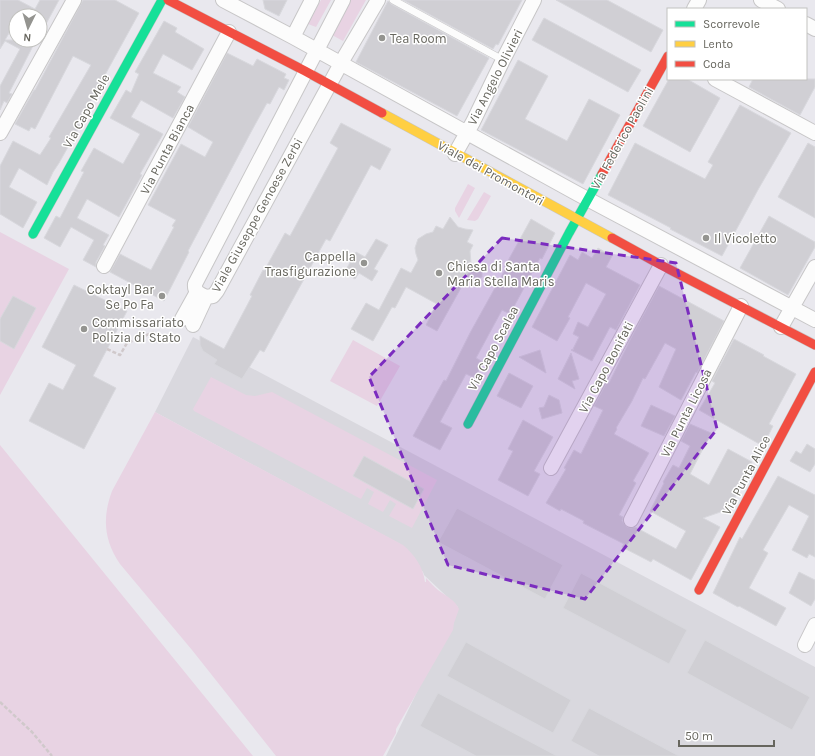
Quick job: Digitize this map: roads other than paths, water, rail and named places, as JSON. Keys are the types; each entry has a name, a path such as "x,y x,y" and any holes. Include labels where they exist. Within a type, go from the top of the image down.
{"street":[{"path":"0,133 74,0"},
{"name":"Via Capo Mele","path":"33,234 162,0"},
{"name":"Viale dei Promontori","path":"168,0 305,71 661,265 810,342"},
{"name":"Viale dei Promontori","path":"223,0 588,199 815,320"},
{"path":"293,37 312,0"},
{"name":"Viale Giuseppe Genoese Zerbi","path":"343,0 195,284 194,288 202,295 211,297 217,291 341,64 378,0"},
{"name":"Via Angelo Olivieri","path":"455,154 534,0"},
{"path":"761,0 776,8"},
{"name":"Via Punta Bianca","path":"104,266 229,32"},
{"name":"Via Federico Paolini","path":"576,219 667,58"},
{"path":"718,80 815,133"},
{"name":"Via Capo Scalea","path":"468,424 576,219"},
{"name":"Via Capo Bonifati","path":"551,468 661,265"},
{"path":"781,327 815,267"},
{"path":"187,322 202,295"},
{"name":"Via Punta Licosa","path":"631,520 741,306"},
{"path":"810,342 815,320"},
{"name":"Via Punta Alice","path":"699,590 815,372"},
{"path":"805,645 815,626"}],"lane":[{"path":"393,0 503,60"}],"place":[{"name":"Tea Room","path":"382,38"},
{"name":"Il Vicoletto","path":"706,238"},
{"name":"Cappella Trasfigurazione","path":"364,263"},
{"name":"Chiesa di Santa Maria Stella Maris","path":"439,273"},
{"name":"Coktayl Bar Se Po Fa","path":"162,296"},
{"name":"Commissariato Polizia di Stato","path":"84,329"}]}
